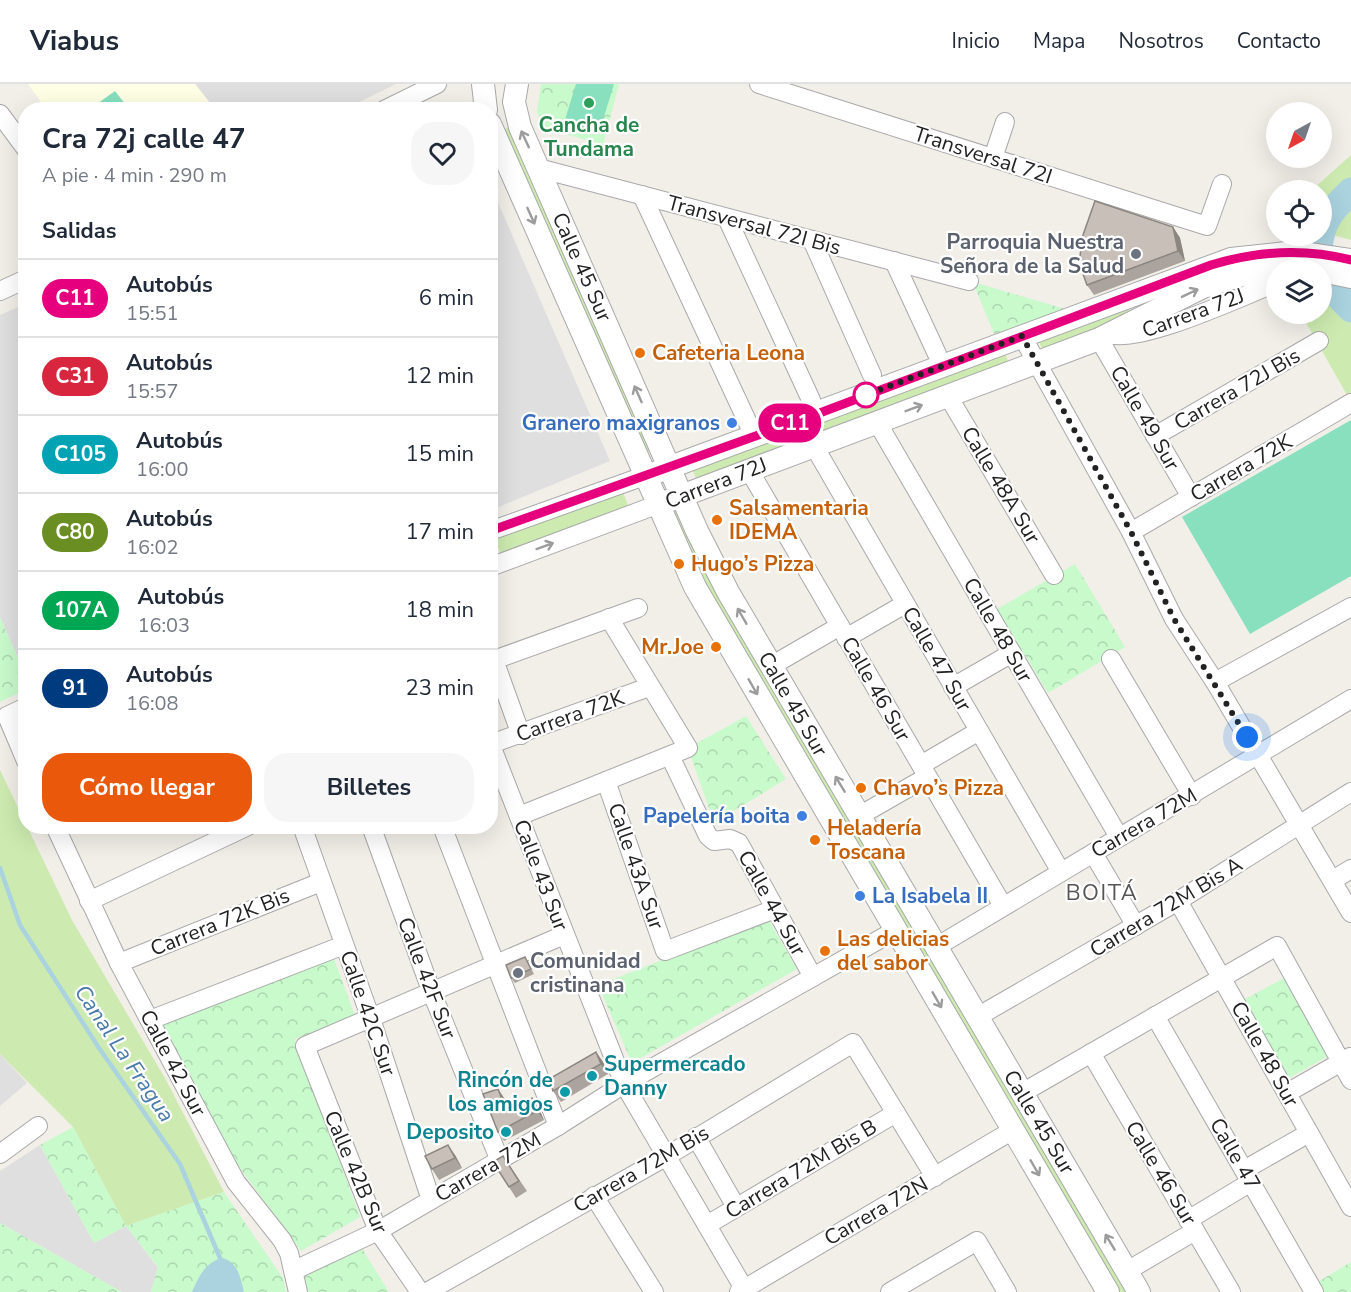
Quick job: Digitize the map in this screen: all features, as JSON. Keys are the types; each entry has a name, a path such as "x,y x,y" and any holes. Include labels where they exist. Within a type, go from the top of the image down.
{"street":[{"path":"400,102 437,84"},
{"path":"483,84 485,102"},
{"name":"Calle 45 Sur","path":"517,84 514,102 516,115 714,565 1139,1292"},
{"name":"Transversal 72I","path":"771,86 1207,226 1222,184"},
{"path":"0,114 18,138"},
{"path":"993,158 1005,122"},
{"name":"Calle 45 Sur","path":"498,142 695,587 1108,1292"},
{"name":"Transversal 72I Bis","path":"538,168 969,281"},
{"path":"642,195 754,436"},
{"path":"727,218 811,400"},
{"path":"812,240 872,375"},
{"path":"1286,258 1296,252 1351,260"},
{"path":"894,261 937,354"},
{"name":"Carrera 72J","path":"498,528 754,436 1211,265 1266,269"},
{"name":"Carrera 72J","path":"498,564 1036,363 1104,336 1203,287 1266,270"},
{"path":"1332,273 1351,277"},
{"path":"0,291 18,283"},
{"path":"1022,336 1131,532 1174,619 1215,682 1351,913"},
{"name":"Calle 49 Sur","path":"1104,336 1155,436 1191,497"},
{"name":"Carrera 72J Bis","path":"1155,436 1318,341"},
{"name":"Calle 48A Sur","path":"948,396 1054,575"},
{"name":"Carrera 72K","path":"1131,532 1351,403"},
{"name":"Calle 48 Sur","path":"877,422 1119,837"},
{"name":"Calle 47 Sur","path":"814,446 1061,872"},
{"name":"Calle 46 Sur","path":"749,470 1003,906"},
{"path":"771,666 905,604"},
{"path":"1215,682 1351,607"},
{"path":"498,659 638,608"},
{"path":"519,816 688,748 609,618"},
{"path":"953,687 1012,653"},
{"path":"1111,659 1192,795"},
{"path":"498,671 521,735"},
{"name":"Carrera 72K","path":"498,742 650,687"},
{"name":"Carrera 72M","path":"936,947 1351,699"},
{"path":"18,711 7,716 18,739"},
{"path":"859,816 979,731"},
{"name":"Calle 44 Sur","path":"670,756 708,836 714,841 730,839 739,843 813,977"},
{"name":"Calle 43 Sur","path":"498,762 624,1084 743,1291"},
{"name":"Calle 43A Sur","path":"606,782 665,951 775,909"},
{"name":"Carrera 72M Bis A","path":"977,1017 1179,902 1351,792"},
{"name":"Calle 42 Sur","path":"59,834 119,963 236,1182 282,1240 295,1270 298,1292"},
{"path":"88,901 231,834"},
{"name":"Calle 42C Sur","path":"305,834 371,1019 431,1200"},
{"name":"Calle 42F Sur","path":"374,834 432,993 500,1161"},
{"path":"444,834 558,1126"},
{"path":"1093,853 1136,926"},
{"path":"1333,880 1351,869"},
{"name":"Carrera 72K Bis","path":"119,963 321,882"},
{"name":"Calle 48 Sur","path":"1179,902 1351,1207"},
{"name":"Carrera 72M","path":"295,1270 378,1231 500,1161 624,1084 896,930"},
{"path":"371,1019 564,935"},
{"path":"150,1020 344,945"},
{"path":"1022,1093 1276,946 1346,1059 1351,1080"},
{"name":"Calle 47","path":"1155,1016 1314,1292"},
{"name":"Calle 42B Sur","path":"371,1019 305,1046 378,1231 420,1292"},
{"name":"Carrera 72M Bis","path":"428,1292 667,1156 853,1043 896,1113"},
{"name":"Calle 46 Sur","path":"1090,1053 1231,1292"},
{"path":"1287,1093 1346,1059"},
{"path":"896,1113 935,1177"},
{"name":"Carrera 72M Bis B","path":"707,1225 896,1113"},
{"path":"0,1154 38,1126"},
{"name":"Carrera 72N","path":"743,1291 1014,1130"},
{"path":"1127,1271 1192,1225 1247,1176 1309,1133"},
{"path":"696,1137 736,1207"},
{"path":"594,1196 654,1292"},
{"path":"890,1292 977,1241 1007,1292"}],"shaded area":[{"path":"28,84 195,84 209,102 41,102"},
{"path":"195,84 396,84 359,102 209,102"},
{"path":"498,202 610,461 498,507"},
{"path":"18,307 18,658 0,617 0,315"},
{"path":"0,1054 27,1083 0,1106"},
{"path":"40,1145 94,1243 126,1226 158,1268 151,1292 122,1292 0,1223 0,1171"}],"green space":[{"path":"541,84 619,84 603,145 542,127 537,112"},
{"name":"Cancha de Tundama","path":"576,84 614,84 599,133 564,123"},
{"path":"115,91 124,102 100,102"},
{"path":"509,127 656,449 646,453 500,132"},
{"path":"1351,155 1351,240 1332,235 1332,180 1323,180"},
{"path":"973,282 1065,309 994,334"},
{"path":"1332,284 1351,288 1351,402 1307,324 1332,324"},
{"path":"1128,309 1131,314 1045,355 1038,340"},
{"path":"1004,351 1009,363 697,481 692,469"},
{"path":"1351,420 1351,576 1250,634 1182,517"},
{"path":"623,492 629,508 501,555 498,538"},
{"path":"678,511 1128,1292 1118,1292 697,568 671,514"},
{"path":"1075,564 1125,647 1048,693 997,609"},
{"path":"0,617 18,658 18,693 0,702"},
{"path":"746,716 786,779 714,823 688,748"},
{"path":"0,770 18,808 18,834 31,834 72,920 166,1080 224,1192 126,1226 73,1127 0,1054"},
{"path":"768,919 797,969 632,1063 598,985"},
{"path":"333,956 355,1016 295,1039 360,1217 301,1251 237,1164 163,1025"},
{"path":"1286,977 1330,1055 1282,1082 1238,1003"},
{"path":"73,1127 126,1226 94,1243 40,1145"},
{"path":"224,1192 283,1278 286,1292 151,1292 158,1267 126,1226"},
{"path":"0,1223 122,1292 0,1292"},
{"path":"361,1247 389,1292 307,1292 304,1277"},
{"path":"1351,1262 1351,1292 1314,1292 1311,1286"}],"water":[{"path":"220,1258 226,1259 234,1266 244,1292 192,1292 203,1272"}],"building":[{"name":"Parroquia Nuestra Señora de la Salud","path":"1095,201 1173,227 1178,251 1087,285 1079,263 1083,235"},
{"path":"525,957 531,969 511,978 506,965"},
{"path":"596,1052 601,1064 553,1091 549,1079"},
{"path":"498,1089 507,1112 532,1098 537,1111 498,1132 483,1094"},
{"path":"448,1145 455,1158 432,1169 425,1156"},
{"path":"503,1156 519,1181 509,1187 493,1162"}],"waterway":[{"path":"1332,212 1351,191"},
{"path":"1320,246 1320,256 1326,276 1337,294 1351,309"},
{"name":"Canal La Fragua","path":"0,868 20,925 99,1048 180,1164 220,1258"}],"bus line":[{"name":"C11","path":"498,528 817,414 915,375 1066,321 1211,265 1247,256 1296,252 1330,255 1351,260"}],"place":[{"name":"Cancha de Tundama","path":"589,103"},
{"name":"Parroquia Nuestra Señora de la Salud","path":"1136,254"},
{"name":"Cafeteria Leona","path":"640,353"},
{"name":"Granero maxigranos","path":"732,423"},
{"name":"Salsamentaria IDEMA","path":"717,520"},
{"name":"Hugo’s Pizza","path":"679,564"},
{"name":"Mr.Joe","path":"716,647"},
{"name":"Chavo’s Pizza","path":"861,788"},
{"name":"Papelería boita","path":"802,816"},
{"name":"Heladería Toscana","path":"815,840"},
{"name":"La Isabela II","path":"860,896"},
{"name":"Las delicias del sabor","path":"825,951"},
{"name":"Comunidad cristinana","path":"518,973"},
{"name":"Supermercado Danny","path":"592,1076"},
{"name":"Rincón de los amigos","path":"565,1092"},
{"name":"Deposito","path":"506,1132"}],"district":[{"name":"BOITÁ","path":"1102,892"}],"route":[{"path":"866,395 858,398 1022,336 1131,532 1174,619 1247,737"}]}
